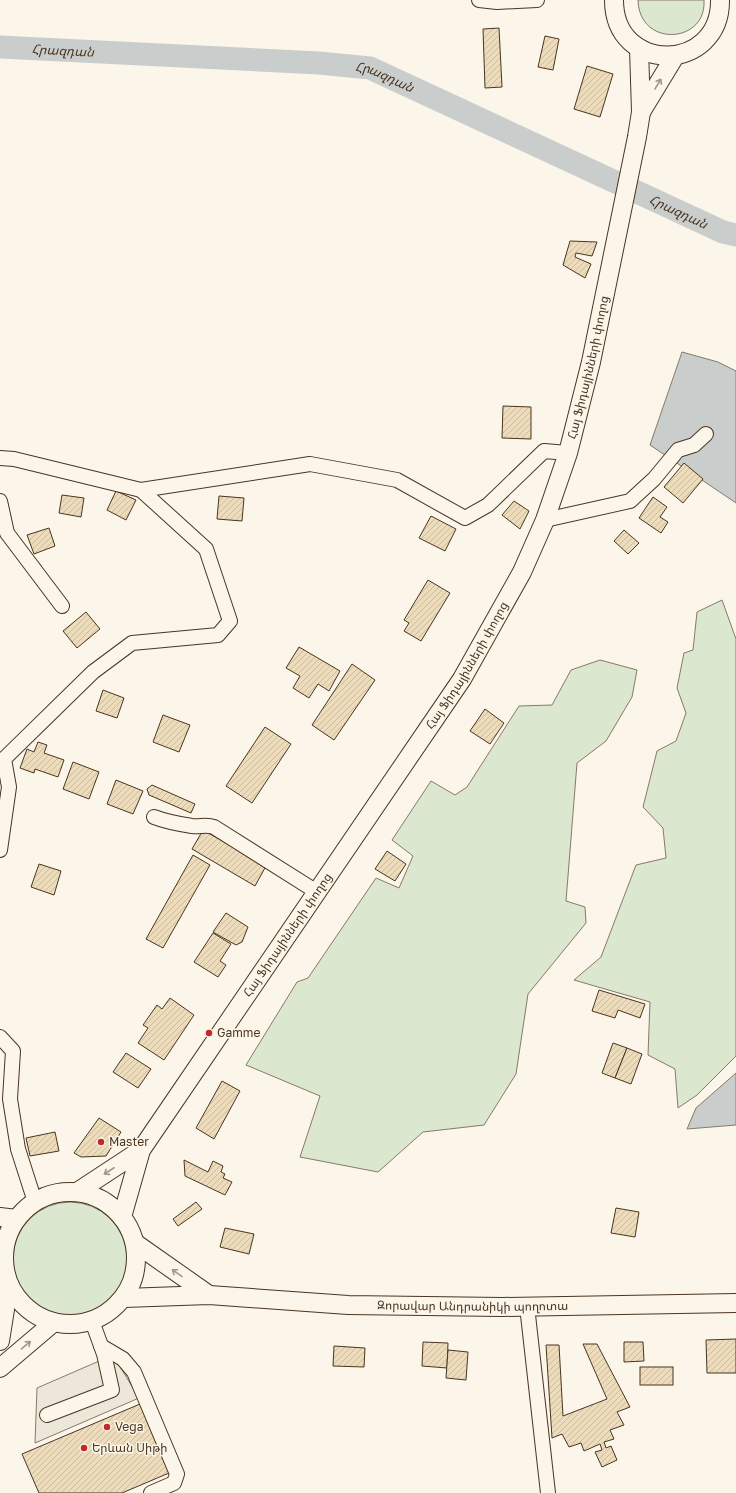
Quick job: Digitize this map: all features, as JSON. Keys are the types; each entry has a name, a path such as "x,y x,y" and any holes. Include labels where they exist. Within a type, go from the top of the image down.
{"main road":[{"path":"614,0 616,20 622,31 639,48 650,54 662,56 684,54 700,45 712,31 720,7 736,7"},
{"name":"Հայ Ֆիդայինների փողոց","path":"122,1217 141,1150 462,679 522,572 545,520 568,453 591,362 637,137 641,112 639,48"},
{"name":"Հայ Ֆիդայինների փողոց","path":"641,112 675,56"},
{"name":"Հայ Ֆիդայինների փողոց","path":"77,1192 141,1150"},
{"path":"62,1192 77,1192 94,1196 110,1204 122,1217 130,1229 135,1243 137,1257 135,1272 131,1285 124,1298 104,1316 92,1321 73,1324 53,1323 39,1317 26,1308 16,1297 9,1284 2,1260 9,1232 8,1218 48,1195 62,1192"},
{"path":"135,1243 209,1295"},
{"path":"0,1341 9,1284"},
{"name":"Զորավար Անդրանիկի պողոտա","path":"124,1298 209,1295 348,1305 527,1306 736,1303"},
{"path":"0,1368 53,1323"}],"street":[{"path":"479,0 497,2 537,0"},
{"path":"545,520 630,501 654,479 678,450 694,446 706,434"},
{"path":"0,458 14,459 141,490 310,464 397,480 465,518 488,505 544,451 568,453"},
{"path":"0,850 9,787 4,758 93,672 132,643 218,635 230,620 206,549 141,490"},
{"path":"0,502 7,533 62,606"},
{"path":"154,817 168,822 194,826 208,825 214,827 316,892"},
{"path":"0,1037 13,1051 10,1099 18,1149 35,1202"},
{"path":"527,1306 548,1493"},
{"path":"47,1415 112,1390 102,1346 92,1321"},
{"path":"102,1346 122,1359 134,1372 177,1474 174,1483 151,1493"}],"green space":[{"path":"638,0 704,0 702,15 695,25 685,32 672,34 660,33 649,26 641,16"},
{"path":"722,600 736,639 736,1056 697,1095 678,1108 675,1069 648,1055 650,1002 574,980 601,957 636,865 666,858 663,828 643,807 657,751 676,741 686,713 677,688 684,653 693,650 697,612"},
{"path":"600,660 637,670 632,697 606,741 577,763 566,901 585,907 586,923 528,994 516,1074 484,1125 423,1132 378,1172 300,1157 320,1096 246,1065 297,982 308,978 376,878 399,888 413,856 392,840 431,781 455,795 467,787 519,706 552,705 571,670"},
{"path":"70,1202 81,1203 92,1207 110,1219 122,1237 126,1248 126,1270 122,1281 110,1299 92,1311 81,1315 70,1316 59,1315 48,1311 30,1299 18,1281 14,1270 13,1259 14,1248 18,1237 30,1219 48,1207 59,1203"}],"shaded area":[{"path":"682,352 718,362 736,371 736,503 650,445"},
{"path":"736,1073 736,1125 687,1129 696,1108"},
{"path":"113,1355 139,1398 35,1443 37,1388"}],"building":[{"path":"499,28 502,87 485,88 483,29"},
{"path":"545,36 559,39 553,70 538,67"},
{"path":"587,66 613,74 600,117 574,109"},
{"path":"570,241 597,242 592,256 576,253 575,257 591,264 585,278 563,265"},
{"path":"503,406 531,407 531,439 502,438"},
{"path":"684,463 703,479 683,503 664,487"},
{"path":"116,491 136,500 126,520 107,510"},
{"path":"62,495 84,498 81,517 59,513"},
{"path":"219,496 244,498 242,521 217,519"},
{"path":"653,497 667,507 660,517 668,522 661,533 639,518"},
{"path":"514,501 529,511 520,529 502,515"},
{"path":"431,516 456,529 445,551 419,538"},
{"path":"49,528 55,546 34,554 27,535"},
{"path":"624,530 639,543 628,554 614,541"},
{"path":"428,580 450,593 421,641 404,631 409,623 404,620"},
{"path":"86,612 100,629 77,648 63,631"},
{"path":"299,647 340,671 329,691 318,684 309,698 293,688 300,676 286,668"},
{"path":"352,664 375,680 334,740 312,725"},
{"path":"103,690 124,698 117,718 96,711"},
{"path":"485,709 504,723 490,744 470,731"},
{"path":"163,715 190,725 179,752 153,742"},
{"path":"265,727 291,744 252,803 226,786"},
{"path":"38,742 47,745 44,753 64,760 58,777 35,769 34,773 20,768 27,749 34,752"},
{"path":"73,762 99,772 89,799 63,789"},
{"path":"116,780 143,791 133,814 107,804"},
{"path":"152,785 195,804 191,813 149,795 147,789"},
{"path":"203,830 266,866 255,886 192,849"},
{"path":"387,851 406,864 395,881 375,869"},
{"path":"193,855 210,865 163,948 146,939"},
{"path":"39,864 61,871 54,895 31,887"},
{"path":"226,913 248,927 242,942 236,945 213,932"},
{"path":"213,933 231,944 220,961 226,965 218,977 194,962"},
{"path":"599,990 645,1004 640,1018 618,1010 615,1018 592,1011"},
{"path":"170,998 194,1015 164,1060 138,1043 148,1028 143,1025 157,1005 162,1009"},
{"path":"613,1043 627,1048 615,1078 602,1073"},
{"path":"627,1048 642,1054 631,1084 615,1078"},
{"path":"126,1053 151,1069 138,1088 113,1072"},
{"path":"222,1081 240,1091 214,1139 196,1128"},
{"path":"99,1118 121,1132 106,1156 81,1157 74,1153"},
{"path":"55,1132 59,1151 30,1156 26,1138"},
{"path":"184,1160 208,1172 213,1161 223,1166 221,1172 225,1174 223,1178 232,1182 225,1195 185,1176"},
{"path":"196,1202 202,1209 178,1226 173,1219"},
{"path":"616,1208 639,1212 635,1237 611,1233"},
{"path":"225,1228 254,1234 249,1254 220,1247"},
{"path":"736,1339 736,1373 707,1373 706,1340"},
{"path":"423,1342 448,1343 447,1368 422,1366"},
{"path":"624,1342 643,1342 644,1361 624,1362"},
{"path":"583,1344 597,1344 630,1407 617,1412 624,1425 610,1430 614,1439 604,1442 606,1448 611,1446 617,1460 602,1467 595,1452 602,1450 600,1444 584,1451 581,1443 569,1447 562,1434 552,1438 546,1345 559,1345 563,1416 607,1399"},
{"path":"334,1346 365,1348 364,1367 333,1366"},
{"path":"448,1350 468,1352 466,1380 446,1378"},
{"path":"640,1367 673,1367 673,1385 640,1385"},
{"path":"140,1404 169,1473 122,1493 39,1493 22,1454"}],"waterway":[{"name":"Հրազդան","path":"0,47 319,63 370,68 723,232 736,235"}],"place":[{"name":"Gamme","path":"209,1033"},
{"name":"Master","path":"101,1142"},
{"name":"Vega","path":"107,1427"},
{"name":"Երևան Սիթի","path":"84,1448"}]}
